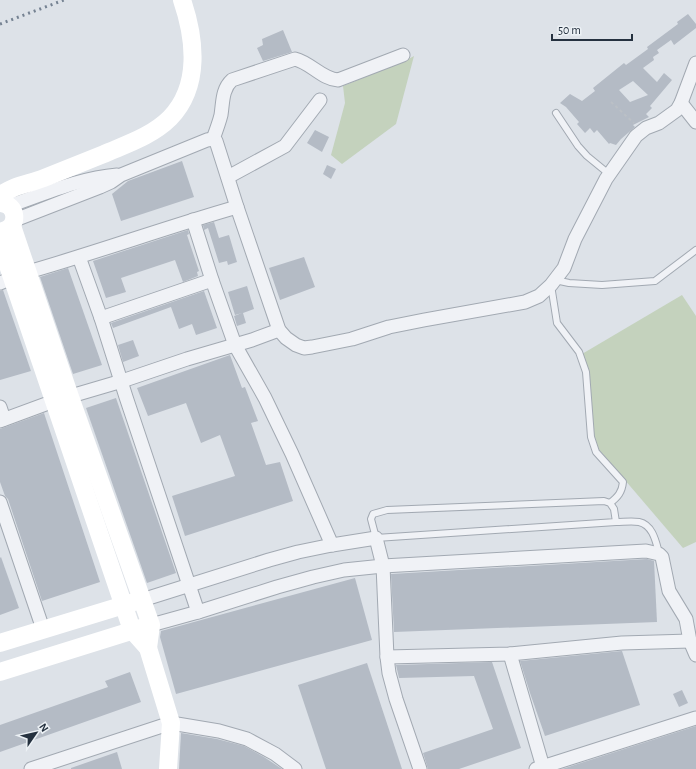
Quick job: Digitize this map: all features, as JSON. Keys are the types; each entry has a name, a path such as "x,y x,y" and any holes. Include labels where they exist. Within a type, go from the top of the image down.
{"street":[{"path":"13,277 6,212 14,187 37,181 134,141 155,129 171,117 185,98 194,57 192,37 184,7"},
{"path":"213,139 221,114 224,91 232,80 295,58 307,64 330,80 338,80 403,55"},
{"path":"213,139 216,141 279,330 286,338 296,345 304,348 312,347 352,339 403,324 525,302 539,296 564,268 575,239 609,175 636,136 677,110 682,103 696,63"},
{"path":"228,177 285,146 320,100"},
{"path":"682,103 696,122"},
{"path":"6,212 100,187 121,175 207,140 213,139"},
{"path":"13,277 237,207"},
{"path":"192,220 235,345 256,381 292,454 332,545"},
{"path":"0,242 151,625 148,648 171,723 168,769"},
{"path":"79,257 101,318 198,612"},
{"path":"101,318 212,280"},
{"path":"1,415 122,381 279,330"},
{"path":"62,399 132,630 148,648"},
{"path":"0,502 43,629"},
{"path":"0,643 124,606 269,560 332,545 376,538 383,566 387,657 390,673 396,699 420,769"},
{"path":"0,672 132,630 198,612 277,587 344,570 383,566 646,551 659,554 662,557 669,591 686,619 696,655"},
{"path":"387,657 510,654 622,643 693,640"},
{"path":"510,654 540,768 696,718"},
{"path":"31,769 171,723 219,731 247,739 275,754 296,769"}],"lane":[{"path":"556,113 578,146 609,175"},
{"path":"610,503 618,498 623,482 596,452 591,437 586,372 579,352 557,324 553,282 602,286 655,281 696,250"},
{"path":"616,522 614,509 610,503 604,501 388,510 373,514 371,519 376,538 616,522 640,522 648,528 654,536 659,554"}],"path":[{"path":"612,102 642,131"}],"green space":[{"path":"414,56 396,124 342,164 331,155 345,103 343,86"},
{"path":"682,295 696,316 696,542 683,548 589,438 582,354"}],"building":[{"path":"688,14 696,24 696,28 674,45 671,40 657,50 659,53 653,57 654,60 643,68 657,82 664,73 672,80 650,106 652,108 646,114 649,117 633,125 635,127 616,145 609,144 597,130 594,133 590,128 585,133 577,124 579,122 566,107 560,103 570,94 582,101 595,91 593,88 624,63 626,65 648,49 647,47 678,24 677,22","holes":["633,81 648,95 630,102 619,90"]},
{"path":"283,30 292,52 263,61 257,48 263,45 262,39"},
{"path":"315,130 329,137 322,152 307,143"},
{"path":"182,161 194,197 121,221 112,194 128,181"},
{"path":"327,165 336,169 331,179 323,174"},
{"path":"214,222 219,238 229,235 237,262 228,265 227,261 219,263 208,228 204,230 203,225"},
{"path":"188,230 189,234 187,235 199,271 197,272 198,276 183,282 175,260 121,278 126,292 106,298 93,261"},
{"path":"304,257 315,287 280,300 269,268"},
{"path":"68,268 102,365 73,374 40,277"},
{"path":"247,286 254,309 243,313 246,323 237,326 234,316 242,313 235,315 228,292"},
{"path":"3,290 31,371 0,380 0,291"},
{"path":"204,291 217,328 196,335 192,324 179,329 171,307 113,328 111,323"},
{"path":"133,340 139,356 123,362 118,345"},
{"path":"230,355 242,388 245,387 258,421 251,423 266,465 280,462 293,501 185,536 172,496 235,476 220,435 201,443 186,403 148,416 137,388"},
{"path":"116,398 176,573 147,583 86,408"},
{"path":"44,413 100,582 42,601 8,499 5,496 0,482 0,429"},
{"path":"1,557 19,608 0,615 0,558"},
{"path":"647,559 654,561 657,622 394,632 391,574"},
{"path":"355,578 372,640 176,694 160,637 161,631"},
{"path":"622,651 640,705 545,736 520,661"},
{"path":"492,662 521,748 459,769 428,769 423,753 493,729 474,676 399,678 396,665"},
{"path":"367,663 402,769 326,769 298,685"},
{"path":"130,672 141,702 0,752 0,725 108,687 105,681"},
{"path":"682,690 688,703 679,707 673,694"},
{"path":"696,726 696,769 562,769"},
{"path":"181,733 217,739 244,746 282,769 179,769"},
{"path":"117,752 122,769 71,769 71,768"}],"railway":[{"path":"0,24 64,0"}]}
